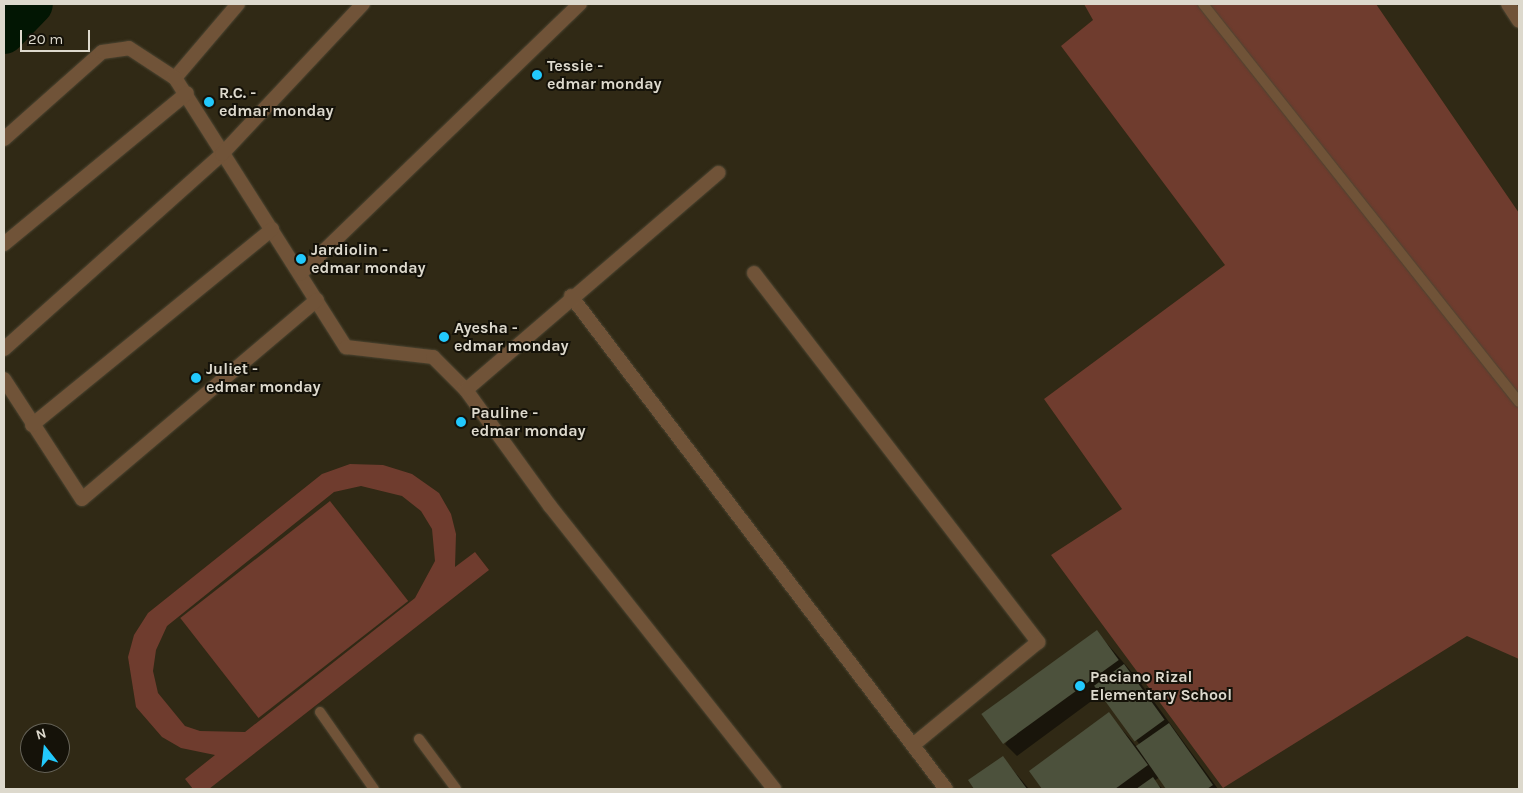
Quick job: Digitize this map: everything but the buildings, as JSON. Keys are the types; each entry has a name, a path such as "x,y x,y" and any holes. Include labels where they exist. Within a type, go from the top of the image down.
{"street":[{"path":"175,78 238,4"},
{"path":"4,349 222,154 363,4"},
{"path":"300,274 580,4"},
{"path":"1508,4 1519,21"},
{"path":"4,139 102,52 129,48 175,78 187,94 222,154 272,229 346,347 433,356 466,390 550,506 774,789"},
{"path":"4,244 187,94"},
{"path":"466,390 572,296 718,173"},
{"path":"32,425 272,229"},
{"path":"754,273 1038,642 913,745"},
{"path":"572,296 946,789"},
{"path":"4,378 32,425 82,499 316,300"}],"lane":[{"path":"1202,4 1519,402"},
{"path":"320,712 374,789"},
{"path":"419,739 456,789"}],"shaded area":[{"path":"1084,4 1376,4 1519,213 1519,659 1467,636 1223,788 1051,555 1122,509 1044,399 1225,265 1061,46 1093,20"},
{"path":"350,464 383,465 412,474 439,493 451,514 456,534 455,567 475,552 489,570 209,789 193,789 185,779 215,755 181,748 162,737 136,707 128,657 134,635 148,613 322,474","holes":["361,486 402,496 421,511 432,529 435,561 415,598 245,732 200,731 185,726 158,693 153,671 156,650 167,626 334,492"]},
{"path":"330,501 408,601 258,718 180,618"}],"waterway":[{"path":"4,33 32,4"}],"place":[{"name":"Tessie - edmar monday","path":"537,75"},
{"name":"R.C. - edmar monday","path":"209,102"},
{"name":"Jardiolin - edmar monday","path":"301,259"},
{"name":"Ayesha - edmar monday","path":"444,337"},
{"name":"Juliet - edmar monday","path":"196,378"},
{"name":"Pauline - edmar monday","path":"461,422"},
{"name":"Paciano Rizal Elementary School","path":"1080,686"}]}
